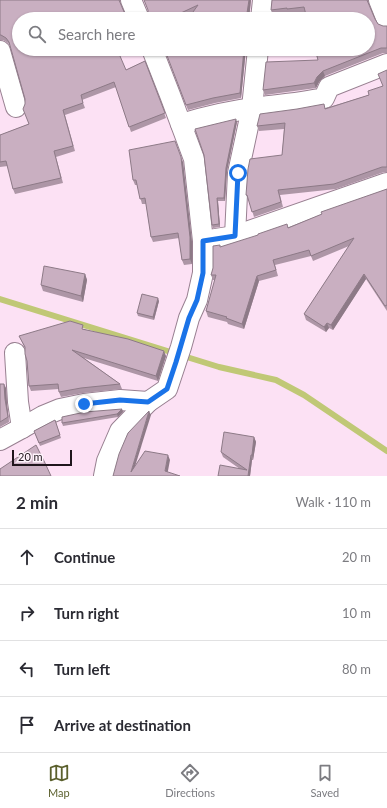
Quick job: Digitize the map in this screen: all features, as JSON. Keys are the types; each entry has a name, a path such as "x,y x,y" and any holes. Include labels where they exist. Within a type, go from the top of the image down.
{"street":[{"path":"131,0 136,12"},
{"path":"262,12 263,0"},
{"path":"379,0 387,20"},
{"path":"0,51 16,107"},
{"path":"104,476 107,462 120,431 148,402 167,389 189,318 197,300 203,273 203,241 194,159 155,56"},
{"path":"235,236 238,173 252,108 257,56"},
{"path":"181,124 211,116 252,108 324,98 330,87 387,64"},
{"path":"203,241 235,236 387,183"},
{"path":"14,353 18,402 22,428"},
{"path":"0,440 43,416 60,409 84,404 120,400 148,402"}],"building":[{"path":"0,0 119,0 124,12 12,12 12,53 9,42 6,38 0,35"},
{"path":"144,0 249,0 247,12 193,12 198,5 183,12 148,12"},
{"path":"272,0 367,0 372,12 305,12 304,7 271,10"},
{"path":"375,19 378,24 387,26 387,48 375,50"},
{"path":"13,56 120,56 126,70 145,61 165,113 129,127 114,82 81,95 83,103 63,110 73,146 54,151 61,178 13,189 6,161 0,162 0,135 29,124 23,109 25,99"},
{"path":"167,56 243,56 240,93 186,105"},
{"path":"317,56 361,56 323,71 314,83 263,90 266,62 318,60"},
{"path":"387,70 387,167 382,167 334,184 278,190 281,202 252,212 246,195 250,159 282,155 285,123 257,126 260,114 324,104 325,109 369,95 368,91 383,86 378,74"},
{"path":"236,119 226,168 224,198 217,198 219,224 212,225 204,155 195,129"},
{"path":"175,141 181,157 190,237 190,259 182,260 178,233 151,237 145,198 140,199 136,180 133,180 129,150"},
{"path":"387,189 387,305 385,306 364,274 331,325 327,323 324,327 304,314 354,238 311,256 309,250 273,260 276,270 257,276 242,324 226,318 227,317 206,311 216,275 211,275 213,268 213,246 220,245 220,247 287,224 288,228 322,214 321,212"},
{"path":"44,266 85,274 81,296 41,285"},
{"path":"142,294 158,298 153,317 137,313"},
{"path":"70,321 83,325 82,329 128,339 164,351 156,376 72,350 120,384 59,392 58,384 29,386 25,347 19,336"},
{"path":"0,384 4,384 8,417 0,422"},
{"path":"122,409 117,414 62,423 62,417 85,412"},
{"path":"149,411 131,472 145,451 168,455 165,471 180,476 113,476 119,454 128,433"},
{"path":"55,420 60,435 39,443 34,431"},
{"path":"224,432 254,437 248,476 218,476 220,465 247,470 221,452"},
{"path":"36,445 51,476 0,476 0,469"}],"waterway":[{"path":"0,299 219,367 276,380 304,395 387,451"}],"route":[{"path":"84,404 120,400 148,402 167,389 189,318 197,300 203,273 203,241 235,236 238,173"}]}
